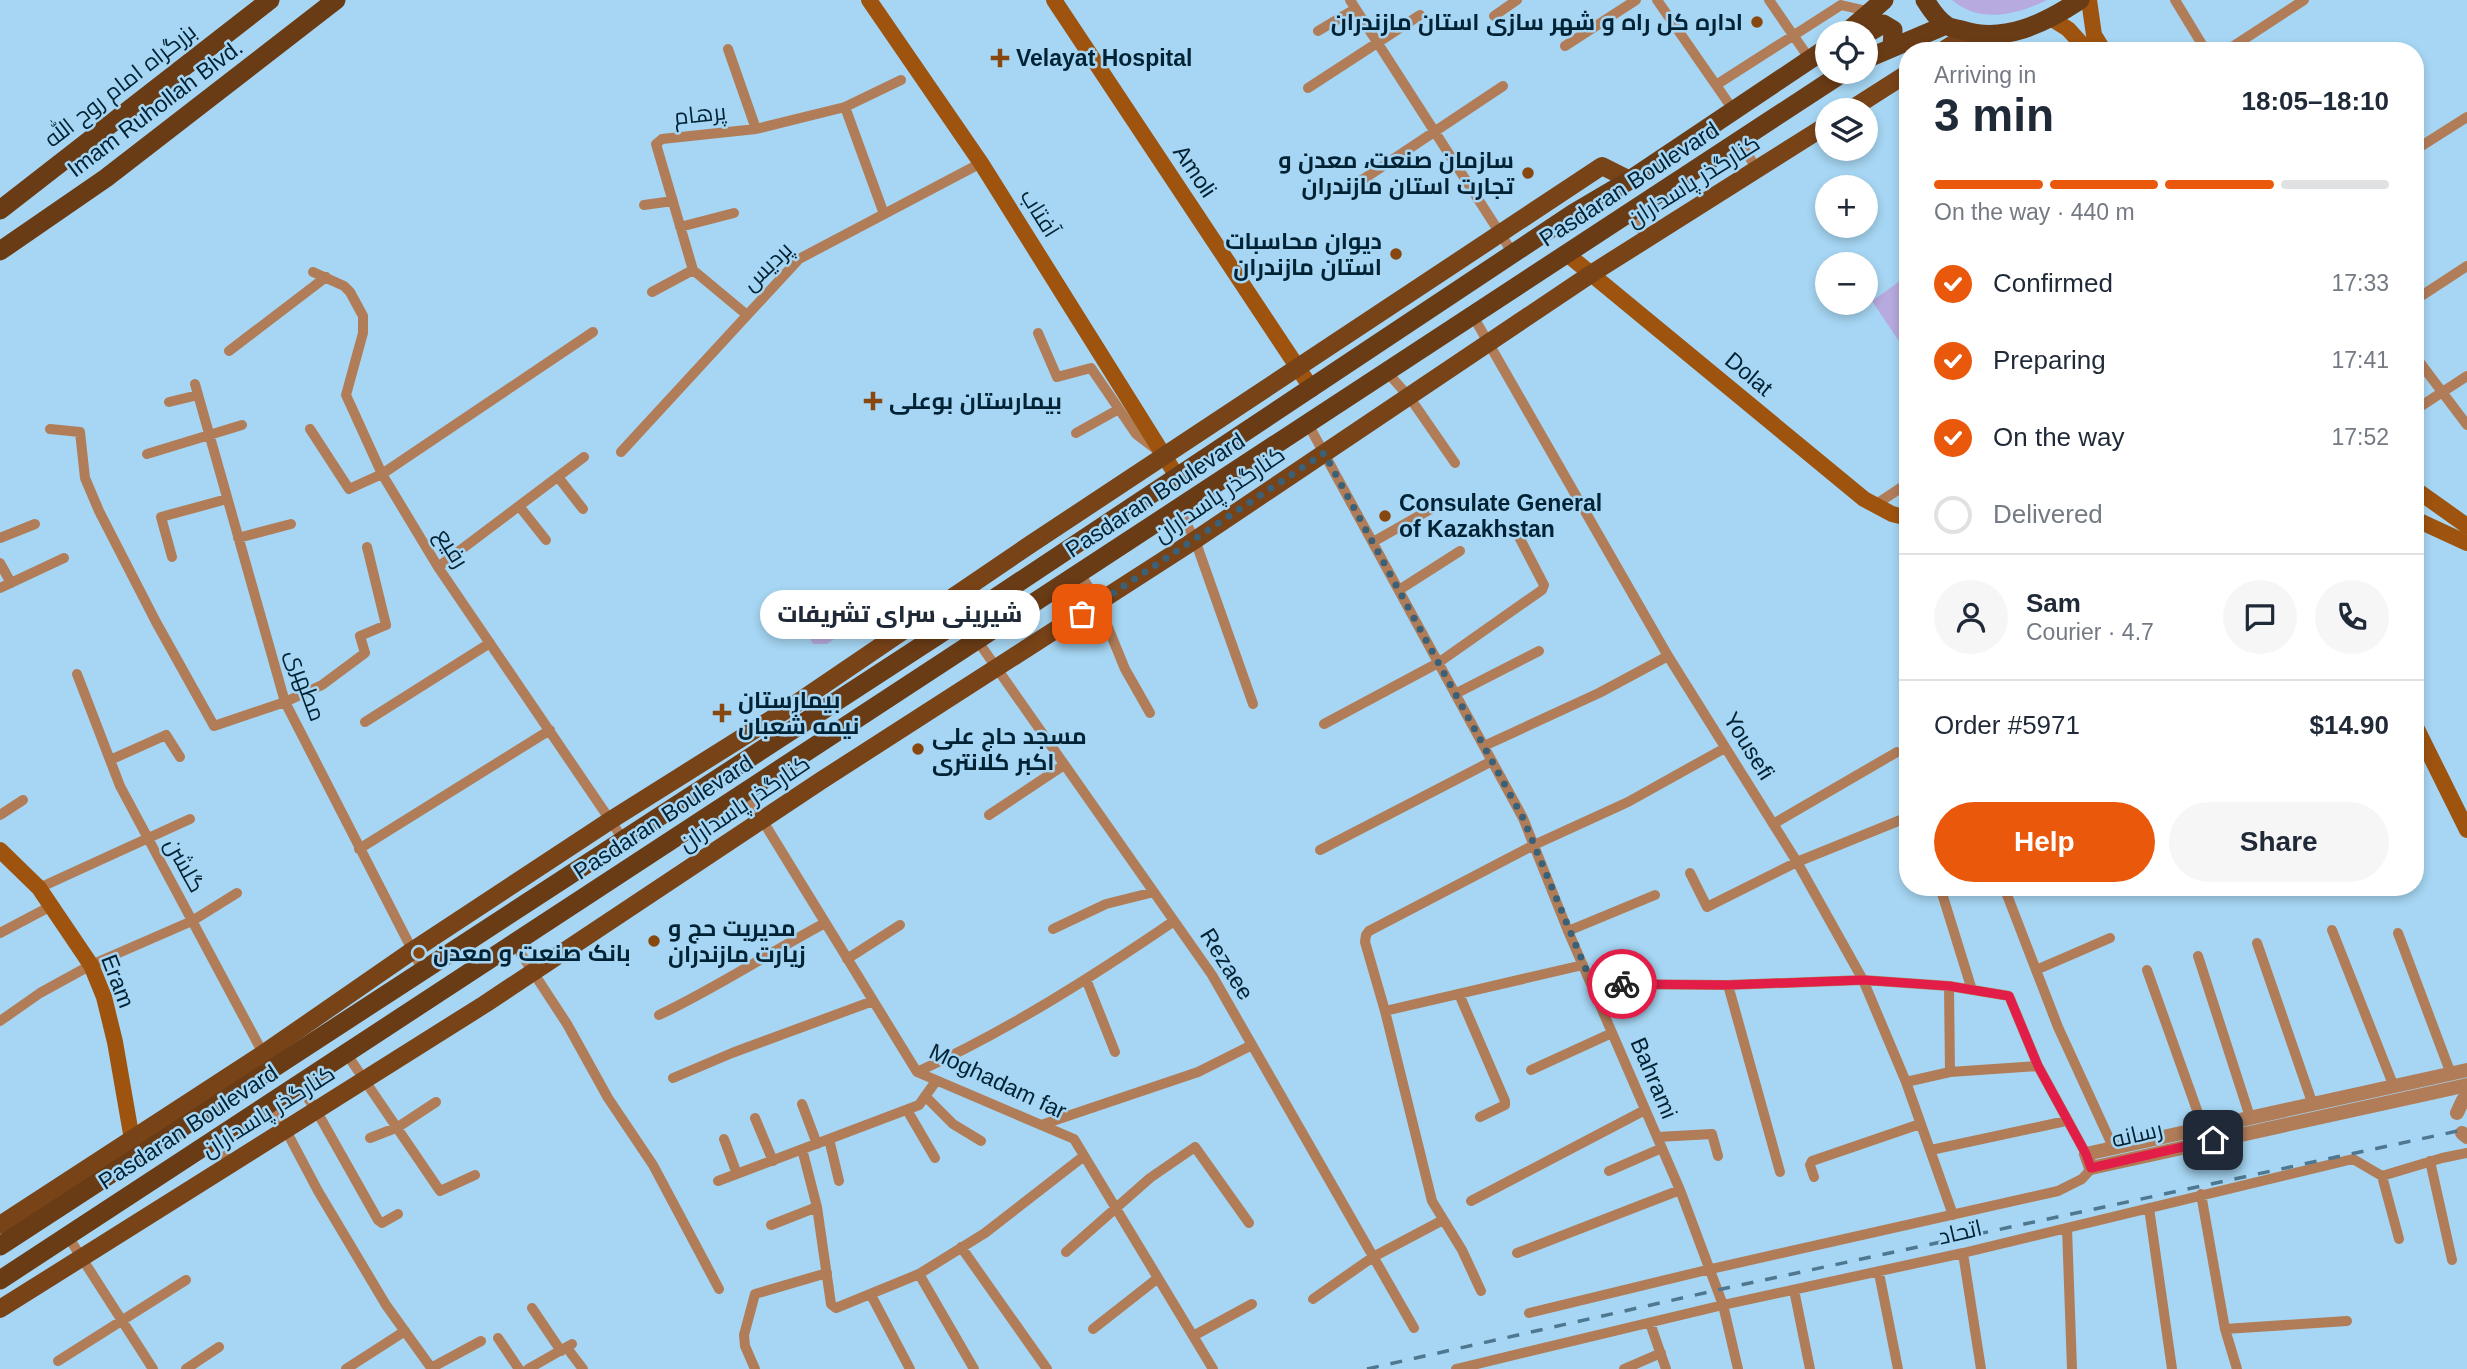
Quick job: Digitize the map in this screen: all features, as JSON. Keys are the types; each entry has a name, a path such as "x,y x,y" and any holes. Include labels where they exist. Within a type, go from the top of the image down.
{"highway":[{"name":"بزرگراه امام روح الله","path":"0,210 270,0"},
{"name":"Imam Ruhollah Blvd.","path":"0,251 106,178 336,0"},
{"path":"1925,0 1946,25 1976,35 2005,34 2052,19 2080,0"},
{"path":"1857,21 1873,4"},
{"path":"1878,27 1883,24 1893,30 1892,48"},
{"path":"1906,42 1946,25"},
{"path":"1878,54 1899,45"},
{"name":"Pasdaran Boulevard","path":"0,1246 133,1148 267,1062 423,971 1178,478 1574,214 1815,59"},
{"name":"Pasdaran Boulevard","path":"0,1280 1826,84"}],"main road":[{"name":"آفتاب","path":"869,0 981,163 1178,478"},
{"name":"Amoli","path":"1054,0 1312,389"},
{"path":"2089,0 2094,34 2099,42"},
{"path":"2052,19 2068,29 2080,42"},
{"path":"1956,42 1970,33"},
{"path":"1869,98 1899,79"},
{"name":"کنارگذر پاسداران","path":"0,1309 533,973 762,820 1195,540 1591,274 1815,133"},
{"name":"کنارگذر پاسداران","path":"267,1062 412,951 611,820 794,705 1602,166 1630,180"},
{"name":"Dolat","path":"1567,254 1864,499 1899,516"},
{"path":"2424,494 2464,518"},
{"path":"2424,523 2467,543"},
{"path":"2424,743 2467,830"},
{"name":"Eram","path":"0,850 39,887 90,965 104,998 115,1042 133,1148"},
{"path":"0,1225 133,1148"}],"street":[{"path":"1494,16 1517,0"},
{"path":"1565,46 1636,0"},
{"path":"1657,0 1734,111"},
{"path":"1769,0 1794,36 1815,52"},
{"path":"2175,0 2201,42"},
{"path":"2240,42 2304,0"},
{"path":"1716,85 1841,5 1873,4"},
{"path":"1318,31 1352,5 1514,255"},
{"path":"1308,88 1420,15"},
{"path":"727,49 756,129"},
{"name":"پرهام","path":"693,270 656,144 663,139 756,129 845,107 901,80"},
{"path":"1359,182 1503,86"},
{"path":"845,107 884,214"},
{"path":"2424,144 2467,117"},
{"path":"1740,141 1758,170"},
{"name":"پردیس","path":"621,452 799,259 981,163"},
{"path":"1561,193 1574,214"},
{"path":"644,205 673,201"},
{"path":"680,227 734,213"},
{"path":"1626,215 1650,238"},
{"path":"2424,294 2467,265"},
{"path":"652,292 693,270 747,315"},
{"name":"رفیع","path":"313,272 350,292 363,316 363,333 346,395 382,474 438,567 623,839"},
{"path":"229,351 326,277"},
{"name":"Yousefi","path":"1473,316 1668,656 1797,862 1863,980 1906,1082 1953,1215"},
{"path":"310,429 349,489 382,474 593,332"},
{"path":"1038,332 1057,377 1091,368 1136,435 1164,456"},
{"path":"2424,368 2467,425"},
{"path":"1387,372 1455,463"},
{"path":"2424,404 2467,376"},
{"name":"مطهری","path":"169,402 197,389 285,702 423,971"},
{"path":"1076,433 1119,409"},
{"name":"Bahrami","path":"1308,424 1523,818 1711,1269 1723,1305 1738,1369"},
{"path":"147,454 242,425"},
{"path":"50,429 80,432 85,478 99,511 214,726 285,702 322,685 365,653 360,636 386,625 367,547"},
{"path":"438,567 584,457"},
{"path":"558,477 583,509"},
{"path":"1875,505 1899,489"},
{"path":"172,557 161,517 227,499"},
{"path":"1373,542 1437,505"},
{"path":"519,506 546,540"},
{"path":"1178,509 1195,540 1254,704"},
{"path":"0,538 35,523"},
{"path":"238,538 291,524"},
{"path":"1324,724 1438,663 1543,588 1544,585 1518,535"},
{"path":"1399,590 1460,551"},
{"path":"0,588 64,558"},
{"path":"0,563 11,583"},
{"path":"1080,573 1098,603 1125,669 1150,713"},
{"name":"Rezaee","path":"977,640 1212,975 1414,1328"},
{"path":"365,722 490,643"},
{"path":"1455,694 1539,651"},
{"path":"1484,746 1668,656"},
{"name":"گلشن","path":"77,674 120,786 267,1062"},
{"path":"359,849 550,730"},
{"path":"110,760 166,735 180,757"},
{"path":"1480,1291 1462,1250 1432,1201 1365,942 1366,935 1369,931 1534,845 1628,802 1725,748"},
{"path":"1773,824 1897,752"},
{"path":"1320,850 1492,761"},
{"path":"989,815 1064,765"},
{"name":"Moghadam far","path":"745,792 917,1072 1074,1139 1213,1369"},
{"path":"0,815 23,800"},
{"path":"39,887 190,819"},
{"path":"1690,873 1707,907 1797,862 1899,821"},
{"path":"1053,929 1106,905 1154,892"},
{"path":"0,1021 40,993 90,965 192,920 237,893"},
{"path":"1568,931 1655,895"},
{"path":"1943,896 1972,990"},
{"path":"2007,896 2058,1027 2113,1147"},
{"path":"0,933 53,905"},
{"path":"917,1072 958,1052 1086,979 1174,921"},
{"path":"659,1015 699,996 825,923"},
{"path":"847,959 900,925"},
{"path":"2332,930 2394,1087"},
{"path":"2399,933 2451,1074"},
{"path":"2036,970 2110,938"},
{"path":"514,943 567,1024 608,1098 653,1165 719,1289"},
{"path":"2257,943 2313,1105"},
{"path":"2198,956 2250,1117"},
{"path":"1385,1011 1584,965"},
{"path":"2147,970 2203,1128"},
{"path":"1086,979 1115,1052"},
{"path":"1529,1313 2059,1191 2082,1179 2089,1161 2038,1066 2009,996 1949,986 1863,980 1728,985 1592,984"},
{"path":"1728,985 1780,1172"},
{"path":"1949,986 1950,1072"},
{"path":"1459,994 1505,1101 1505,1105 1480,1117"},
{"path":"673,1079 732,1053 873,1001"},
{"path":"1531,1070 1612,1033"},
{"path":"1041,1125 1198,1072 1252,1045"},
{"path":"346,1053 440,1191 475,1175"},
{"path":"1906,1082 1950,1072 2038,1066"},
{"name":"رسانه","path":"2089,1161 2113,1147 2467,1070"},
{"path":"718,1181 919,1105 936,1081"},
{"path":"298,1084 316,1110 378,1220 382,1223 398,1214"},
{"name":"رسانه","path":"2089,1161 2467,1086"},
{"path":"925,1096 953,1124 981,1141"},
{"path":"2457,1114 2463,1100 2467,1099"},
{"path":"271,1102 318,1191 386,1305 427,1367 481,1341"},
{"path":"370,1138 397,1127 436,1102"},
{"path":"802,1104 817,1144"},
{"path":"906,1110 935,1158"},
{"path":"1471,1201 1645,1110"},
{"path":"755,1118 773,1161"},
{"path":"1931,1150 2066,1121"},
{"path":"1814,1177 1810,1165 1812,1161 1920,1124"},
{"path":"1609,1171 1660,1142 1712,1134 1718,1156"},
{"path":"724,1139 737,1174"},
{"path":"829,1139 839,1181"},
{"path":"214,1140 230,1164"},
{"path":"1066,1252 1150,1178 1195,1147 1249,1223"},
{"path":"802,1149 817,1207 831,1304 836,1308 919,1273 985,1233 1084,1156"},
{"path":"2399,1239 2382,1176 2467,1153"},
{"name":"اتحاد","path":"1456,1369 1723,1305 1879,1273 2353,1159 2382,1176"},
{"path":"2430,1161 2452,1260"},
{"path":"1517,1254 1680,1190"},
{"path":"2201,1195 2225,1329 2237,1369"},
{"path":"771,1225 817,1207"},
{"path":"2149,1208 2172,1369"},
{"path":"1313,1299 1373,1257 1443,1220"},
{"path":"2067,1228 2072,1369"},
{"path":"68,1235 153,1369"},
{"path":"961,1247 1047,1369"},
{"path":"1964,1253 1981,1369"},
{"path":"755,1369 745,1346 744,1335 755,1294 827,1273"},
{"path":"919,1273 974,1369"},
{"path":"1879,1273 1898,1369"},
{"path":"1093,1329 1158,1278"},
{"path":"58,1362 186,1280"},
{"path":"1794,1290 1810,1369"},
{"path":"871,1295 910,1369"},
{"path":"1193,1336 1252,1304"},
{"path":"532,1308 583,1369"},
{"path":"2225,1329 2347,1321"},
{"path":"1650,1323 1666,1369"},
{"path":"346,1369 405,1331"},
{"path":"498,1338 519,1369"},
{"path":"186,1369 219,1347"},
{"path":"528,1369 567,1348"},
{"path":"1624,1369 1661,1353"}],"shaded area":[{"path":"1952,0 2047,0 2011,13 1986,15 1963,8"},
{"path":"1899,282 1899,341 1878,310 1878,297"},
{"path":"843,603 852,618 846,630 840,634 837,630 843,622 836,614 829,619 826,614"},
{"path":"820,618 823,622 816,628 821,637 831,634 834,639 827,644 813,644 804,628"}],"railway":[{"path":"1367,1369 1722,1289 2467,1129"}],"way so far":[{"path":"1082,614 1324,453 1523,818 1592,984 1622,984"}],"place":[{"name":"اداره کل راه و شهر سازی استان مازندران","path":"1757,22"},
{"name":"Velayat Hospital","path":"1000,58"},
{"name":"سازمان صنعت، معدن و تجارت استان مازندران","path":"1528,173"},
{"name":"دیوان محاسبات استان مازندران","path":"1396,254"},
{"name":"بیمارستان بوعلی","path":"873,401"},
{"name":"Consulate General of Kazakhstan","path":"1385,516"},
{"name":"شیرینی سرای تشریفات","path":"1082,614"},
{"name":"بیمارستان نیمه شعبان","path":"722,713"},
{"name":"مسجد حاج علی اکبر کلانتری","path":"918,749"},
{"name":"مدیریت حج و زیارت مازندران","path":"654,941"},
{"name":"بانک صنعت و معدن","path":"419,953"}],"route":[{"path":"1622,984 1728,985 1863,980 1949,986 2009,996 2038,1066 2091,1168 2213,1140"}]}
